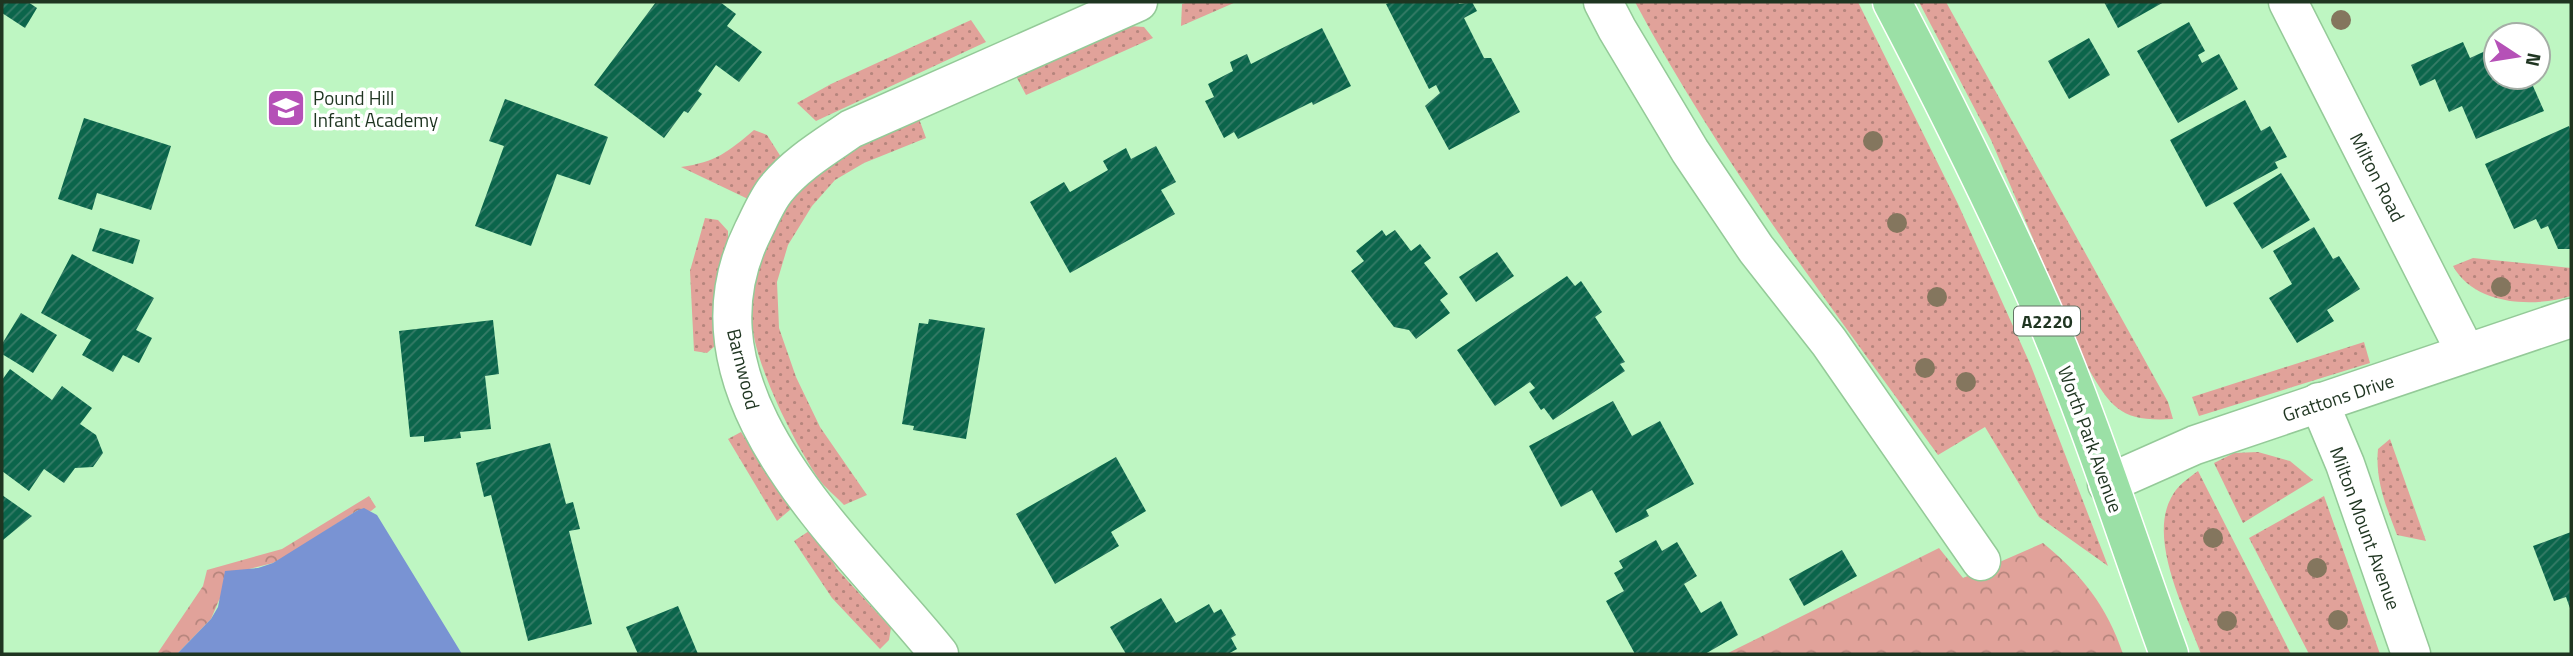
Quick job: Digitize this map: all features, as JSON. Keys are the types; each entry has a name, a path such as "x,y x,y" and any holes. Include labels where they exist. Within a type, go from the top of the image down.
{"main road":[{"name":"Worth Park Avenue","path":"1892,2 1954,120 2045,317 2079,402 2169,654"}],"street":[{"name":"Barnwood","path":"939,654 818,512 772,446 757,418 743,380 732,320 734,289 743,252 776,189 809,158 851,129 1138,2"},
{"path":"1603,2 1684,139 1734,216 1829,342 1982,561"},
{"name":"Milton Road","path":"2288,2 2466,353"},
{"name":"Grattons Drive","path":"2108,484 2195,445 2571,318"},
{"name":"Milton Mount Avenue","path":"2319,402 2344,464 2411,654"}],"green space":[{"path":"1236,2 1181,26 1182,4"},
{"path":"1635,2 1858,2 1958,204 2031,366 2108,566 2039,517 1985,427 1938,455 1779,234 1668,62"},
{"path":"1919,2 1946,2 2168,402 2173,419 2130,415 2112,403 2096,382 1991,140"},
{"path":"971,20 986,42 816,121 797,103 831,84"},
{"path":"1130,26 1144,27 1153,38 1026,95 1015,74"},
{"path":"918,116 926,138 864,163 835,180 812,206 788,245 777,282 779,328 796,377 820,427 867,495 844,505 818,478 796,442 774,397 757,351 753,329 751,310 754,285 760,260 782,214 815,175 854,143"},
{"path":"754,130 767,135 781,157 748,199 681,167 721,155"},
{"path":"705,218 718,220 728,231 720,276 716,345 707,353 694,351 690,271"},
{"path":"2473,258 2571,268 2571,296 2556,300 2523,302 2490,296 2475,289 2453,266"},
{"path":"2364,342 2370,363 2199,416 2192,397"},
{"path":"741,432 791,509 777,521 728,439"},
{"path":"2390,439 2426,541 2397,535 2389,514 2380,482 2378,449"},
{"path":"2258,452 2290,461 2313,480 2243,523 2214,463 2234,453"},
{"path":"2198,471 2291,654 2201,654 2172,576 2164,535 2165,515 2171,498 2179,486"},
{"path":"369,496 376,507 371,511 358,510 288,555 273,563 249,569 219,600 211,619 177,654 157,654 203,586 207,570 282,549"},
{"path":"2324,496 2380,654 2309,654 2249,538"},
{"path":"809,531 819,538 837,569 891,628 889,640 880,649 832,598 794,541"},
{"path":"2043,543 2070,567 2092,593 2109,621 2123,654 1726,654 1939,548 1963,578"}],"water":[{"path":"364,508 377,515 462,654 177,654 211,619 218,607 225,571 258,568 273,563"}],"building":[{"path":"3,2 28,2 37,8 25,28 2,13"},
{"path":"656,2 720,2 736,14 727,26 762,52 739,82 716,65 698,91 702,94 688,113 684,111 664,138 594,85"},
{"path":"1472,2 1477,11 1464,18 1484,58 1491,58 1520,112 1449,150 1425,106 1440,93 1436,85 1429,89 1386,4"},
{"path":"2104,2 2164,2 2118,28"},
{"path":"2189,22 2205,51 2198,55 2202,63 2219,54 2238,89 2178,123 2137,51"},
{"path":"1322,28 1351,86 1238,139 1234,132 1224,138 1205,101 1214,97 1208,84 1233,71 1230,62 1247,54 1251,64"},
{"path":"2089,38 2110,75 2069,99 2048,61"},
{"path":"2463,42 2470,58 2482,53 2482,91 2535,91 2544,111 2476,139 2462,106 2449,112 2435,79 2420,86 2411,65"},
{"path":"505,99 608,137 590,185 557,174 531,246 475,226 504,146 489,141"},
{"path":"2245,100 2261,131 2270,126 2287,157 2275,162 2278,168 2206,207 2170,140"},
{"path":"84,118 171,146 151,210 97,193 92,210 58,199"},
{"path":"2569,126 2571,249 2558,249 2548,226 2541,229 2536,219 2514,229 2485,164"},
{"path":"1156,146 1176,182 1161,190 1175,214 1070,273 1030,202 1064,182 1070,192 1108,170 1103,161 1126,148 1131,159"},
{"path":"2281,173 2310,220 2262,249 2233,203"},
{"path":"2314,227 2333,259 2339,256 2360,289 2327,310 2334,321 2297,343 2269,298 2292,284 2273,251"},
{"path":"100,228 140,240 133,264 92,251"},
{"path":"1382,230 1386,236 1395,230 1411,251 1420,244 1431,258 1424,263 1448,294 1440,300 1450,313 1416,339 1409,330 1394,327 1351,271 1364,261 1356,251"},
{"path":"1497,252 1514,276 1476,302 1459,277"},
{"path":"72,254 154,298 136,330 152,338 139,363 123,355 113,372 82,355 91,340 41,313"},
{"path":"1567,276 1575,286 1581,281 1602,312 1595,317 1625,362 1620,364 1625,371 1553,420 1544,408 1541,410 1529,392 1535,388 1530,382 1495,406 1457,350"},
{"path":"21,313 57,335 33,373 2,354 2,344"},
{"path":"929,319 985,328 966,439 913,430 914,426 902,424 919,323 928,324"},
{"path":"493,320 499,374 485,376 491,429 460,432 461,438 424,442 424,436 410,437 399,331"},
{"path":"10,369 52,400 62,386 92,408 80,424 96,435 103,453 93,467 75,468 64,483 44,469 29,491 2,471 2,380"},
{"path":"1613,401 1632,436 1660,421 1694,484 1646,510 1649,516 1616,533 1592,490 1561,507 1529,446"},
{"path":"550,443 566,504 573,502 580,529 569,531 592,624 528,641 491,495 484,497 476,463"},
{"path":"1116,457 1146,511 1111,532 1119,546 1055,584 1016,514"},
{"path":"2,495 32,516 3,540 2,539"},
{"path":"2571,532 2571,611 2566,597 2554,601 2533,546"},
{"path":"1656,540 1662,551 1677,542 1697,576 1684,584 1701,613 1721,601 1738,635 1705,654 1635,654 1606,601 1624,591 1614,573 1623,568 1619,561"},
{"path":"1842,550 1857,576 1804,606 1789,579"},
{"path":"1161,598 1176,623 1209,604 1214,613 1221,609 1236,635 1231,638 1237,649 1228,654 1126,654 1110,627"},
{"path":"678,606 698,654 638,654 626,627"}],"place":[{"name":"Pound Hill Infant Academy","path":"286,108"}]}
